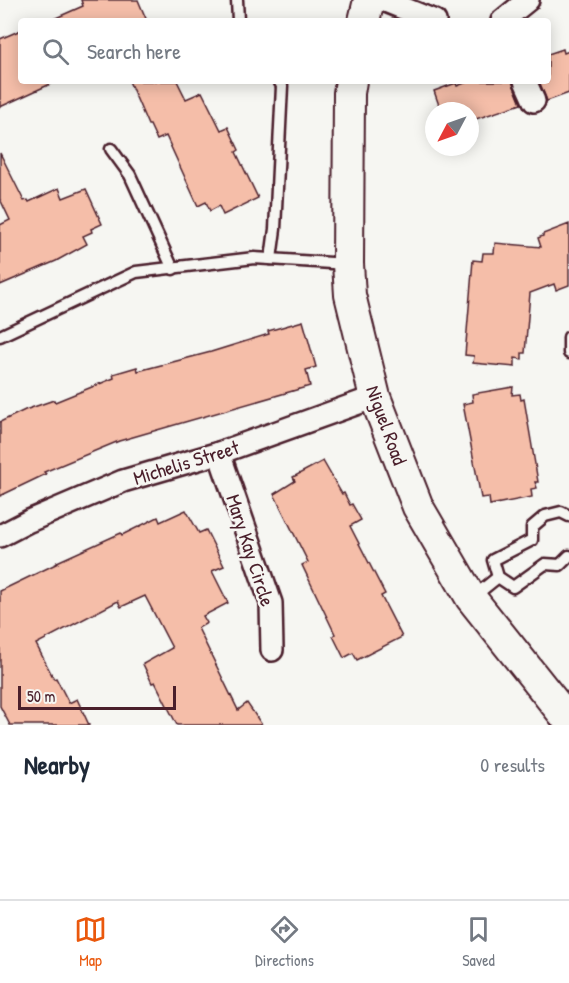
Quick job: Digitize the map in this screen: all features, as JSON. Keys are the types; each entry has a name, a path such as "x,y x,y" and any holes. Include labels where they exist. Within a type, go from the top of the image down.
{"main road":[{"path":"365,18 369,0"},
{"name":"Niguel Road","path":"350,84 348,264 351,295 375,397 418,507 471,598 569,721"}],"street":[{"path":"383,0 428,18"},
{"path":"506,18 528,0"},
{"path":"526,84 534,101"},
{"name":"Michelis Street","path":"0,536 29,520 123,481 219,453 375,397"},
{"name":"Mary Kay Circle","path":"219,453 271,603 272,650"}],"lane":[{"path":"237,0 238,18"},
{"path":"271,259 275,229 281,84"},
{"path":"111,148 130,175 173,269"},
{"path":"0,336 136,272 254,258 348,264"},
{"path":"569,337 569,352"},
{"path":"569,516 561,512 544,516 532,527 532,540 493,560 498,578 513,587 545,564 560,565 569,556"},
{"path":"471,598 498,578"}],"building":[{"path":"81,0 138,0 146,18 56,18 83,6"},
{"path":"18,31 18,84 50,84 0,107 0,39"},
{"path":"563,49 564,53 569,51 569,93 547,101 540,84 551,84 551,53"},
{"path":"130,84 178,84 186,99 202,92 221,130 228,127 239,150 236,152 258,198 223,215 219,206 210,211 206,202 198,206 166,136 157,140"},
{"path":"456,84 457,86 462,84 513,84 521,104 479,118 479,102 438,102 434,91"},
{"path":"0,153 24,201 29,202 59,188 63,198 86,189 102,224 83,236 87,244 56,261 0,285 0,225 10,220 0,199"},
{"path":"569,224 569,285 556,290 554,284 530,293 525,353 522,353 522,359 515,358 515,367 473,363 474,356 465,355 473,260 482,261 483,253 494,253 495,243 541,247 538,238"},
{"path":"303,321 316,367 306,370 310,386 119,441 44,472 46,474 0,496 0,422 25,410 54,400 55,402 114,378 113,374 137,367 138,371 211,352"},
{"path":"513,387 512,395 520,394 521,400 524,399 538,482 535,482 537,488 531,489 532,497 490,505 489,497 481,498 463,404 473,402 472,394"},
{"path":"323,461 342,494 344,493 361,520 350,526 385,594 381,596 402,637 357,660 353,653 344,658 333,636 335,634 302,565 308,562 274,494 295,481 293,477"},
{"path":"186,510 199,533 206,530 224,566 212,571 228,603 203,616 207,623 198,628 238,710 247,703 262,725 177,725 143,664 172,648 145,596 121,607 118,601 36,644 69,703 77,699 89,725 10,725 0,706 0,591 121,533 122,535 158,517 160,522"}]}
